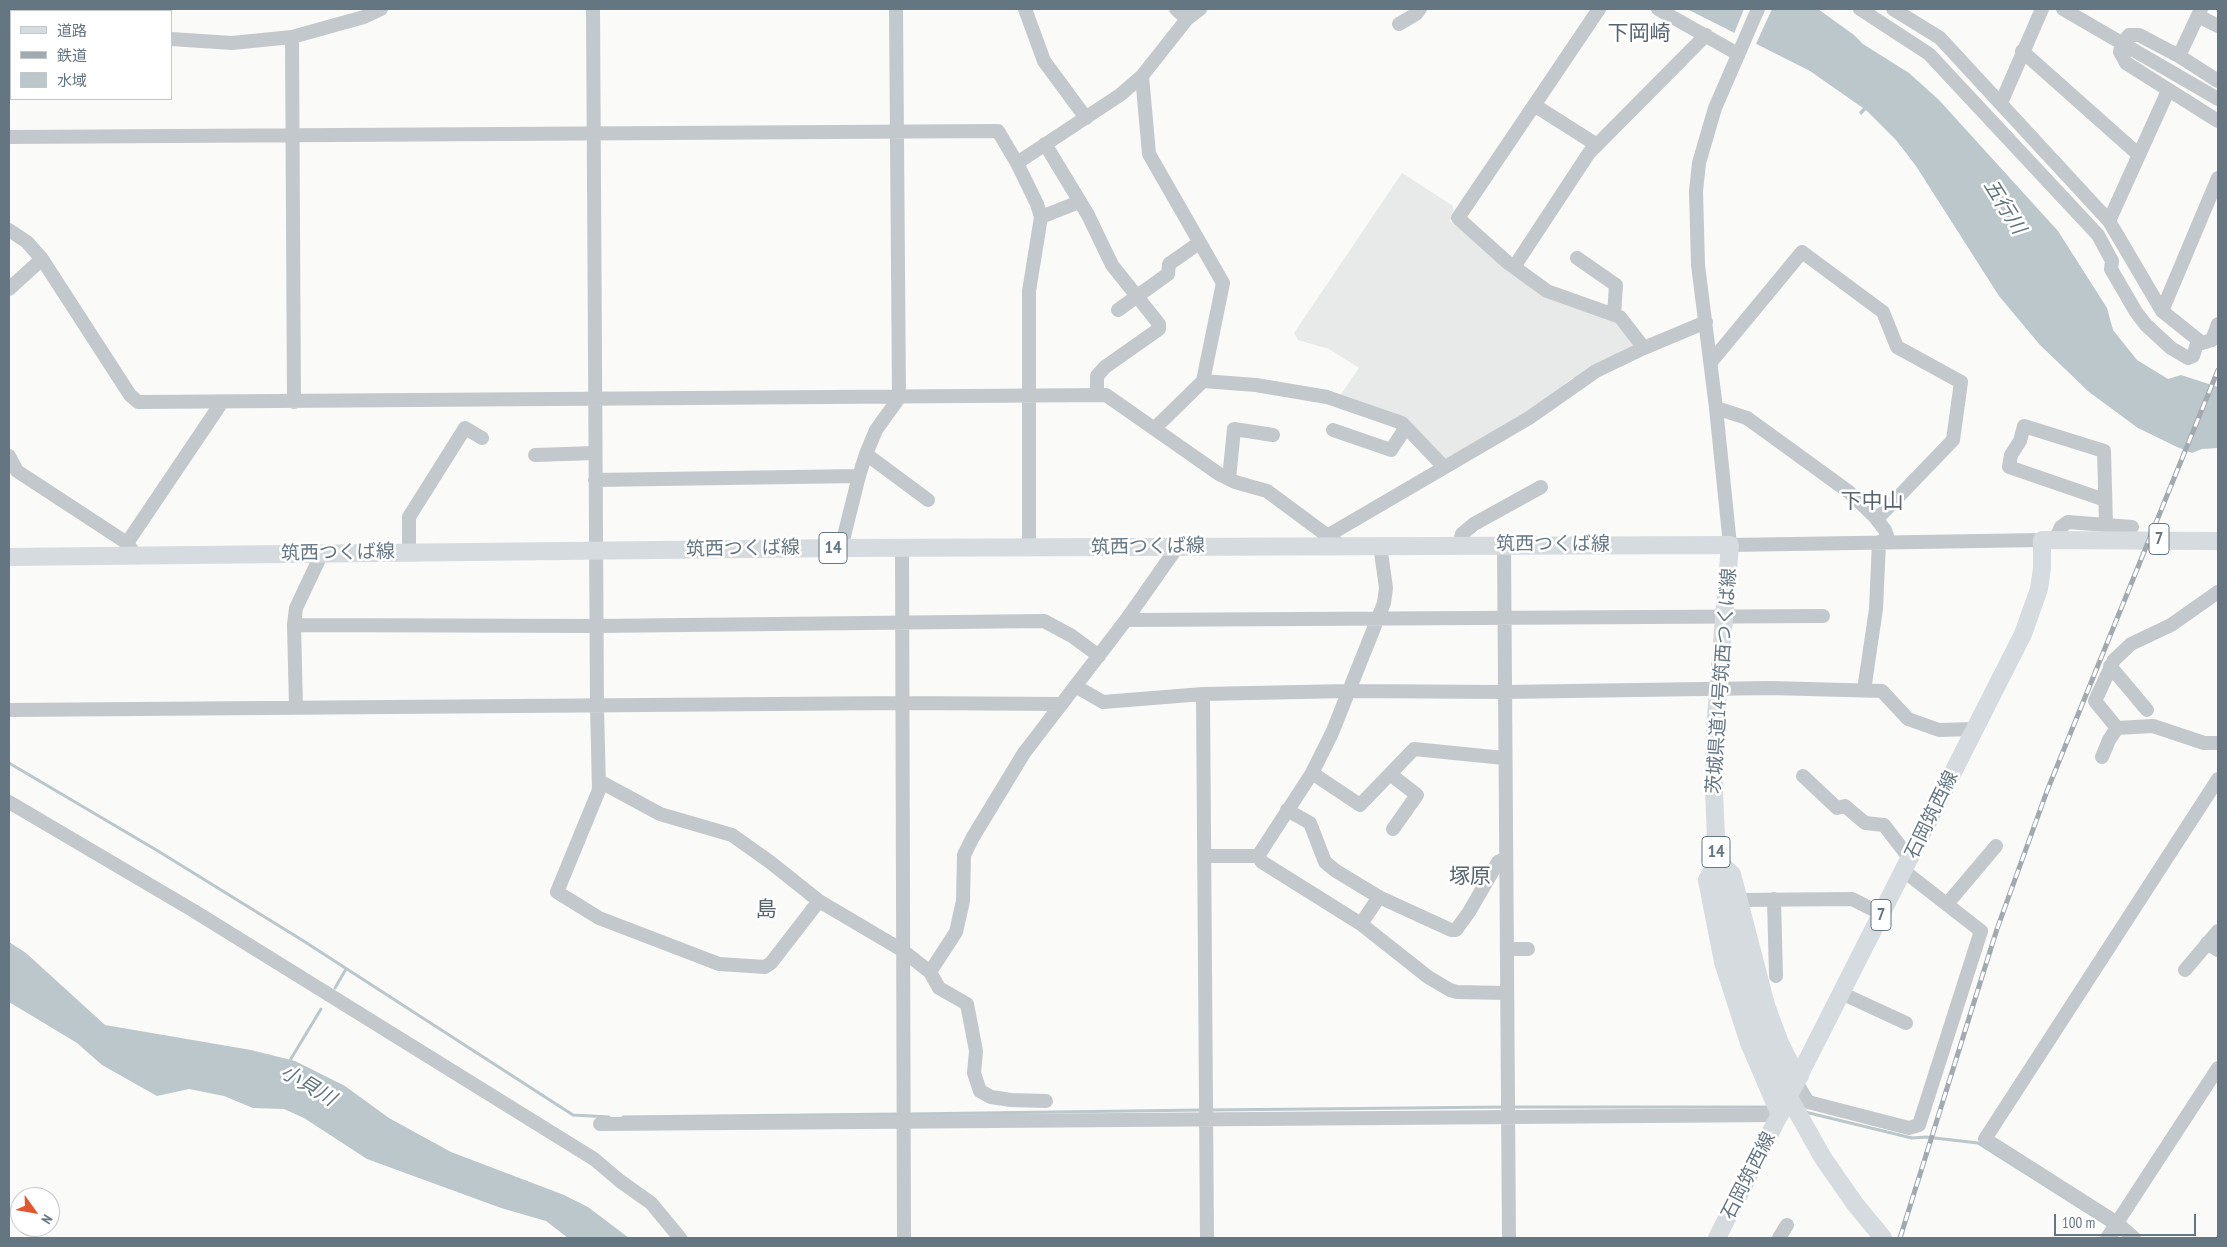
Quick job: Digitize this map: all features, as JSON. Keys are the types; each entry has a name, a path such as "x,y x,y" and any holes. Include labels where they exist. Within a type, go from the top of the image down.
{"main road":[{"name":"7","path":"2049,540 2218,541"},
{"name":"石岡筑西線","path":"1717,1238 1907,865 2033,610 2049,540"},
{"name":"筑西つくば線","path":"9,557 131,549 322,554 841,548 1030,548 1334,541 1380,545 1658,545"},
{"name":"茨城県道14号筑西つくば線","path":"1658,545 1730,545 1718,689 1714,770 1717,861 1726,915 1754,1016 1779,1079 1799,1118 1823,1158 1855,1204 1883,1238"},
{"path":"1780,1115 1749,1043 1723,962 1707,880 1717,861 1732,874 1766,1005 1798,1079"}],"street":[{"path":"172,39 232,43 292,37 364,17 381,9"},
{"path":"593,9 595,480 599,790 556,892 599,918 719,964 765,967 819,901"},
{"path":"841,548 858,476 866,454 876,430 899,398 896,9"},
{"path":"1025,9 1044,61 1086,118"},
{"path":"1176,9 1186,19"},
{"path":"1017,163 1064,130 1120,95 1142,76 1186,19 1200,9"},
{"path":"1399,24 1416,14 1420,9"},
{"path":"1598,9 1458,218 1514,267 1546,291 1620,317 1644,348"},
{"path":"1658,9 1740,52"},
{"path":"1758,9 1709,126 1698,172 1696,191 1698,266 1711,362 1730,545 2049,540 2061,526 2068,522 2132,527"},
{"path":"1860,9 1929,54 1991,103 2111,225 2162,311 2202,344 2212,340 2218,324"},
{"path":"1893,9 1940,38 2099,237 2112,260 2111,269 2136,312 2146,325 2172,348 2188,358 2193,356 2198,341"},
{"path":"1991,103 2022,52 2042,9"},
{"path":"2063,9 2218,99"},
{"path":"2179,56 2200,13 2218,26"},
{"path":"2218,82 2179,56 2139,34 2129,35 2122,43 2120,52 2126,63 2218,121"},
{"path":"1514,267 1589,152 1706,35"},
{"path":"292,37 294,402"},
{"path":"2022,52 2139,155"},
{"path":"1142,76 1149,154 1223,283 1203,381 1155,428"},
{"path":"2099,237 2111,225 2139,155 2168,91"},
{"path":"1534,105 1596,145"},
{"path":"9,137 998,131 1017,163 1041,217 1029,290 1030,548"},
{"path":"1045,144 1078,202 1088,215 1112,265 1159,324 1160,329 1105,367 1097,376 1097,396"},
{"path":"2162,311 2218,178"},
{"path":"1041,217 1078,202"},
{"path":"9,230 27,242 42,259 130,395 138,402 899,398 1106,395 1229,479 1267,490 1334,541 1444,467 1529,418 1596,371 1706,322"},
{"path":"1118,310 1168,274 1169,264 1199,243"},
{"path":"1711,362 1802,252 1883,312 1897,347 1961,382 1953,440 1877,519"},
{"path":"1577,258 1616,285 1614,315"},
{"path":"9,289 42,259"},
{"path":"1203,381 1256,385 1326,397 1402,423 1444,467"},
{"path":"9,456 17,471 131,549 222,402"},
{"path":"1716,408 1746,418 1848,492 1886,530 1864,690"},
{"path":"2106,500 2010,467 2011,454 2020,441 2024,426 2104,451 2106,500 2106,525"},
{"path":"1333,430 1391,450 1406,427"},
{"path":"409,553 409,517 465,428 482,438"},
{"path":"1229,479 1234,429 1272,435"},
{"path":"535,455 595,453"},
{"path":"866,454 928,500"},
{"path":"595,480 858,476"},
{"path":"1459,545 1462,534 1474,524 1541,487"},
{"path":"1258,856 1312,773 1332,733 1378,619 1384,603 1386,588 1380,545"},
{"path":"1504,545 1504,758 1509,1238"},
{"path":"930,972 956,932 963,901 964,855 973,837 1024,753 1126,620 1178,546"},
{"path":"902,548 904,1238"},
{"path":"296,707 294,625 296,608 322,554"},
{"path":"2118,728 2095,701 2114,660 2131,644 2171,625 2218,592"},
{"path":"1126,620 1823,616"},
{"path":"294,625 597,626 1044,621 1072,636 1099,656"},
{"path":"2110,666 2147,710"},
{"path":"1075,686 1103,702 1203,694 1348,691 1864,690 1882,691 1908,719 1939,730 1974,730"},
{"path":"1203,694 1207,1238"},
{"path":"9,710 901,702 1062,704"},
{"path":"2102,757 2109,740 2118,728 2153,726 2204,744 2218,743"},
{"path":"1312,773 1360,805 1414,749 1504,758"},
{"path":"1390,774 1416,795 1393,829"},
{"path":"1798,1079 1808,1102 1908,1128 1919,1124 1982,931 1947,904 1907,865 1884,825 1865,823 1845,806 1837,808 1803,776"},
{"path":"2134,1238 2113,1230 1985,1138 2218,779"},
{"path":"599,781 660,814 732,835 819,901 902,950 930,972 939,988 967,1004 976,1051 974,1073 980,1091 991,1097 1011,1100 1046,1101"},
{"path":"9,802 194,911 594,1159 620,1181 651,1203 680,1238"},
{"path":"1287,810 1310,823 1325,862 1336,871 1379,897 1445,929 1456,930 1476,901 1498,862 1506,858"},
{"path":"1947,904 1996,846"},
{"path":"1205,856 1258,856"},
{"path":"1258,856 1262,862 1362,924 1428,977 1450,990 1457,992 1507,993"},
{"path":"1362,924 1379,897"},
{"path":"1774,899 1776,976"},
{"path":"1738,900 1852,899 1882,914"},
{"path":"2185,970 2213,947 2218,931"},
{"path":"1507,949 1528,949"},
{"path":"1841,993 1906,1023"},
{"path":"2113,1230 2218,1068"},
{"path":"600,1124 903,1117 1508,1111 1780,1115"},
{"path":"1779,1238 1787,1225"}],"shaded area":[{"path":"1402,173 1453,206 1454,216 1450,221 1507,268 1615,320 1637,345 1577,378 1572,378 1548,400 1448,460 1443,459 1425,439 1339,397 1359,368 1329,349 1298,340 1294,333"}],"water":[{"name":"五行川","path":"1687,9 1818,9 1854,35 1863,44 1909,73 1939,100 2058,231 2107,308 2113,330 2137,360 2168,379 2181,375 2218,387 2218,448 2202,449 2192,453 2177,447 2138,428 2089,392 2040,345 1999,296 1916,166 1896,140 1866,110 1861,115 1859,112 1863,108 1810,71"},
{"name":"小貝川","path":"9,942 26,953 105,1025 251,1050 295,1061 345,1086 389,1118 451,1152 564,1195 588,1207 629,1238 568,1238 546,1221 501,1208 367,1159 304,1118 284,1109 253,1108 224,1096 189,1089 157,1096 102,1065 77,1043 9,1002"}],"pier":[{"path":"1744,9 1772,9 1755,46 1733,36"}],"waterway":[{"path":"9,763 158,851 302,940 573,1115 609,1117"},
{"path":"335,988 346,969"},
{"name":"小貝川","path":"289,1062 321,1009"},
{"path":"1211,1110 1504,1107"},
{"path":"1513,1107 1769,1107"},
{"path":"908,1114 1202,1110"},
{"path":"1805,1112 1912,1138 1926,1137 1978,1143 2109,1226"},
{"path":"623,1117 899,1114"},
{"path":"2115,1238 2119,1233 2116,1231"}],"railway":[{"path":"1900,1238 1997,929 2047,791 2218,370"}],"district":[{"name":"下岡崎","path":"1639,34"},
{"name":"下中山","path":"1872,502"},
{"name":"塚原","path":"1470,877"},
{"name":"島","path":"766,910"}]}
